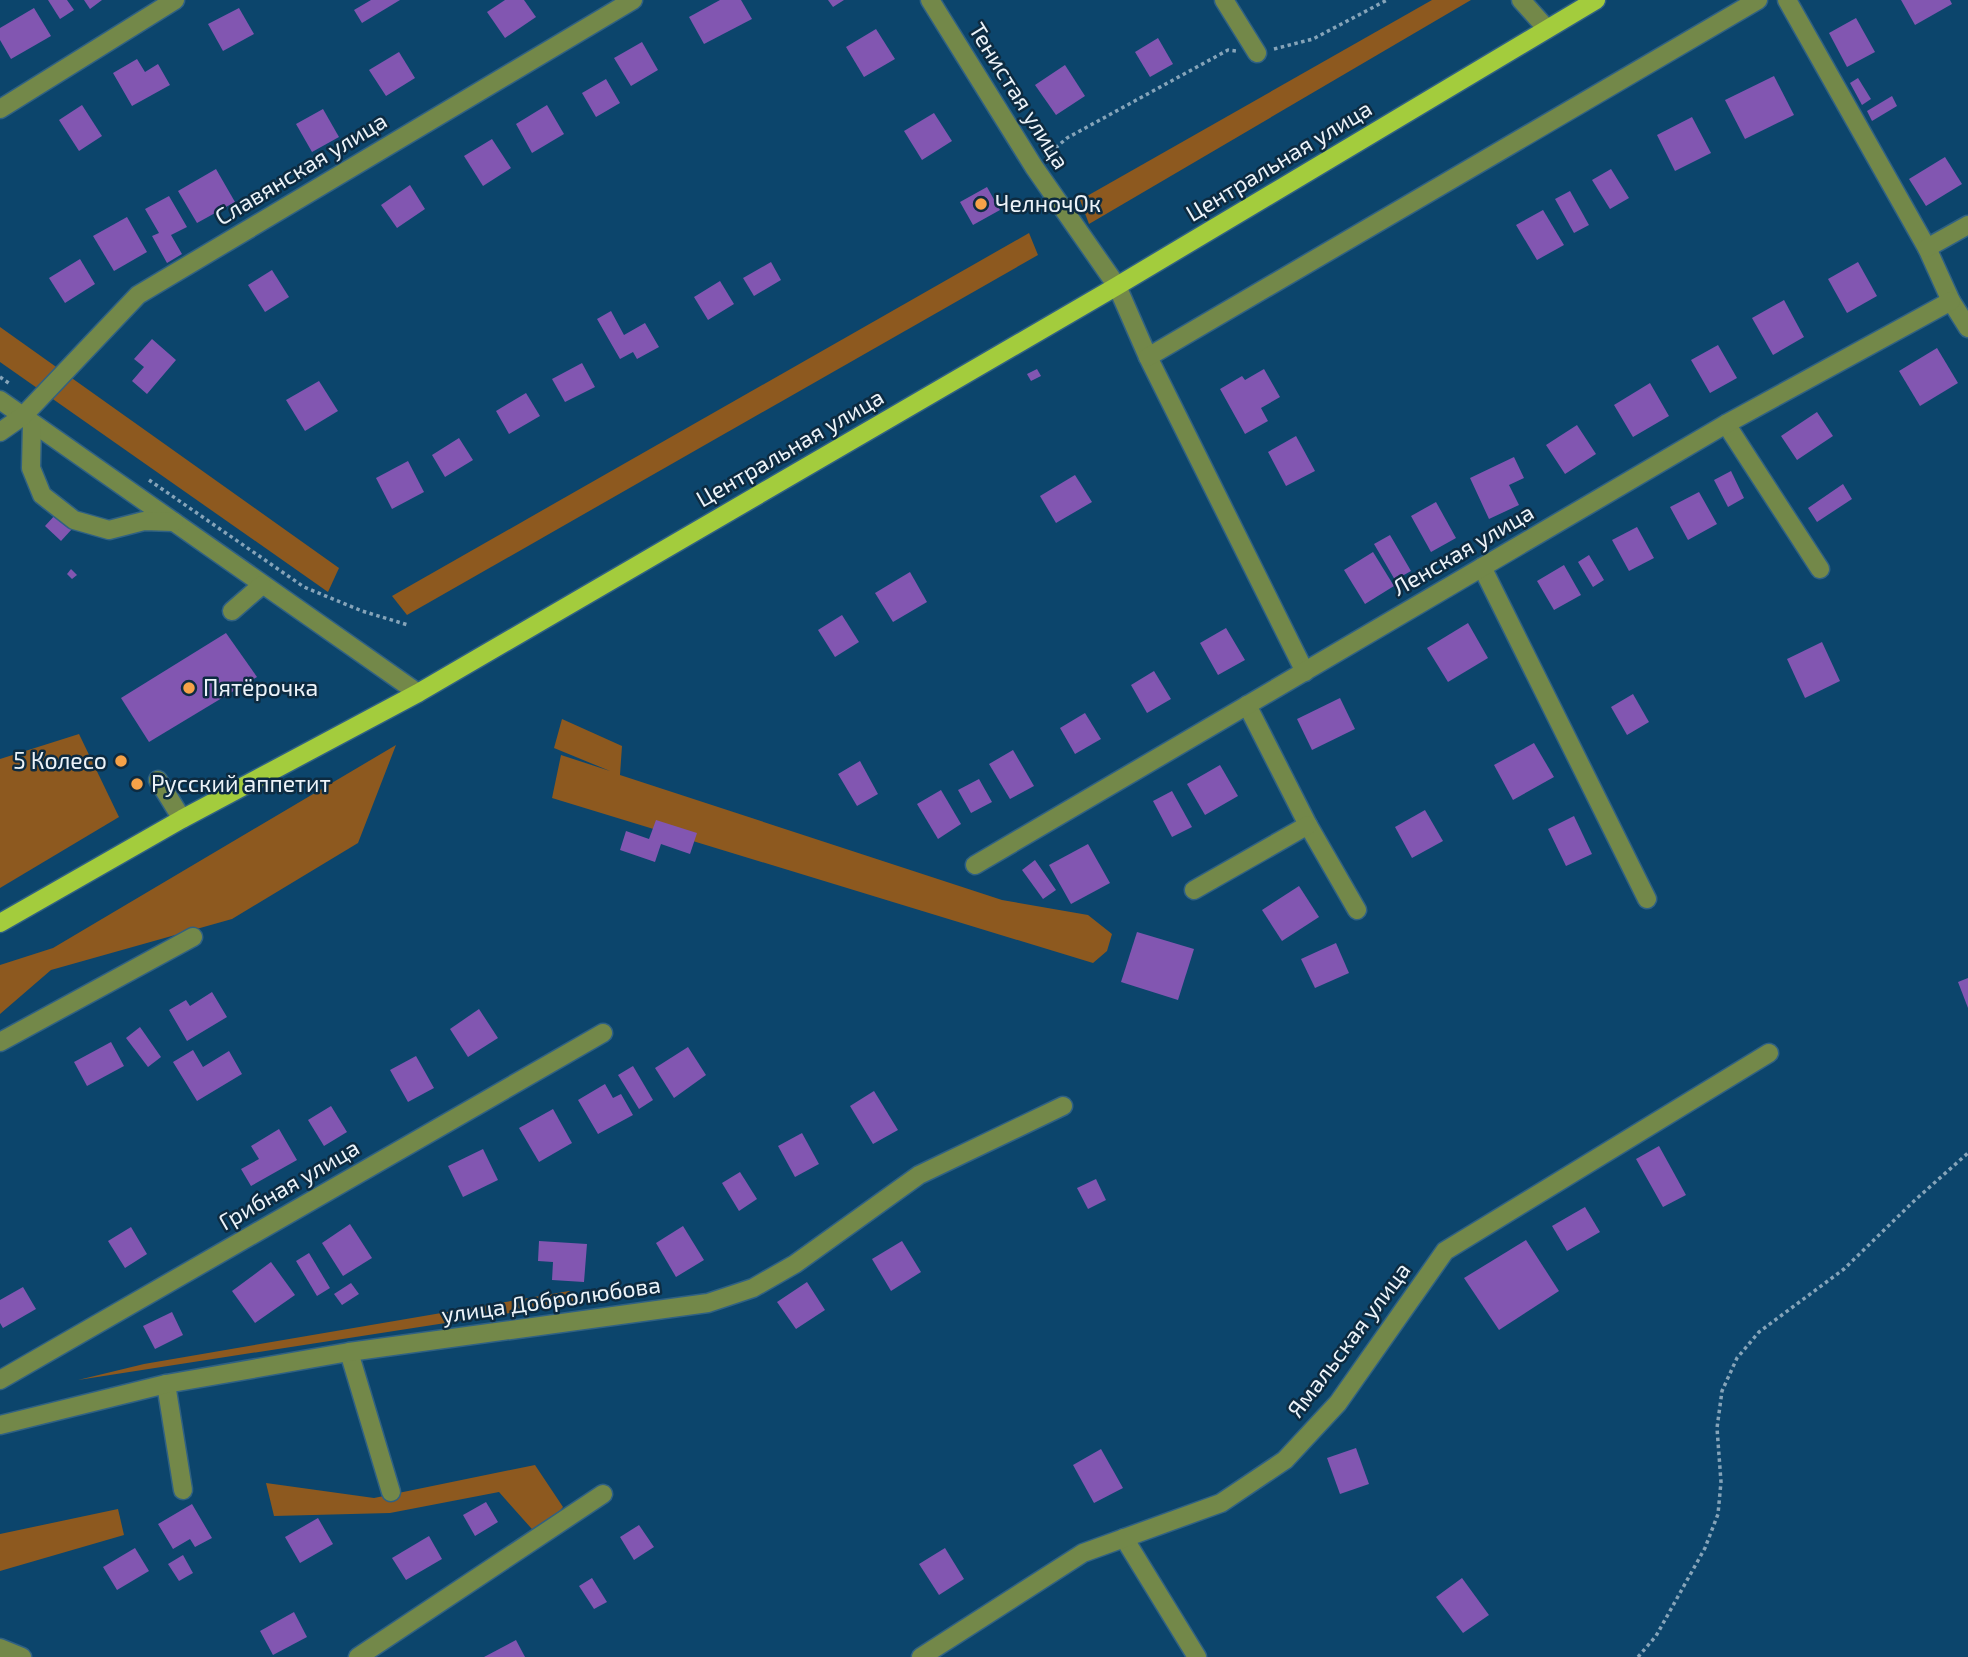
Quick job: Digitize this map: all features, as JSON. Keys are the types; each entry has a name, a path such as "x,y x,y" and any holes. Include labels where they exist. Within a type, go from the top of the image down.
{"main road":[{"name":"Центральная улица","path":"0,923 182,819 418,694 1117,286 1596,0"}],"street":[{"path":"0,109 175,0"},
{"name":"Славянская улица","path":"0,432 28,419 138,295 633,0"},
{"name":"Тенистая улица","path":"930,0 1034,167 1117,286 1148,356 1305,671"},
{"path":"1224,0 1257,53"},
{"path":"1521,0 1547,29"},
{"path":"1148,356 1758,0"},
{"path":"1787,0 1927,248 1951,301 1968,328"},
{"path":"1927,248 1968,225"},
{"name":"Ленская улица","path":"975,864 1726,424 1951,301"},
{"path":"0,400 418,694"},
{"path":"28,419 31,468 41,495 74,520 109,530 144,521 174,522"},
{"path":"1726,424 1820,569"},
{"path":"1482,567 1647,899"},
{"path":"232,611 262,585"},
{"path":"1247,705 1308,825 1357,910"},
{"path":"158,780 182,819"},
{"path":"1194,890 1308,825"},
{"path":"0,1042 193,937"},
{"name":"Грибная улица","path":"0,1380 603,1033"},
{"name":"Ямальская улица","path":"921,1657 1083,1553 1221,1503 1285,1460 1338,1404 1445,1251 1769,1053"},
{"name":"улица Добролюбова","path":"0,1425 166,1384 349,1352 708,1303 753,1287 795,1264 919,1175 1063,1106"},
{"path":"349,1352 391,1492"},
{"path":"166,1384 183,1490"},
{"path":"358,1657 603,1494"},
{"path":"1124,1538 1197,1657"},
{"path":"0,1648 22,1657"}],"path":[{"path":"1034,167 1067,138 1228,50 1257,53 1314,39 1387,0"},
{"path":"147,480 304,587 362,611 408,625"},
{"path":"1638,1657 1656,1636 1705,1548 1718,1514 1721,1482 1717,1428 1722,1391 1737,1358 1759,1332 1844,1269 1968,1153"}],"shaded area":[{"path":"1432,0 1471,0 1089,224 1080,200"},
{"path":"1029,233 1038,255 407,615 392,596"},
{"path":"0,327 339,568 328,592 0,362"},
{"path":"562,719 622,746 620,775 1002,900 1088,915 1112,934 1107,951 1093,963 552,798 561,755 610,771 554,748"},
{"path":"79,734 119,817 0,888 0,759"},
{"path":"396,745 358,843 232,919 51,970 0,1014 0,965 53,948"},
{"path":"569,1291 587,1301 78,1380 144,1364"},
{"path":"535,1465 563,1507 539,1537 499,1492 390,1513 274,1516 266,1483 374,1498"},
{"path":"118,1509 124,1535 0,1571 0,1534"}],"building":[{"path":"48,0 67,0 74,10 60,19"},
{"path":"84,0 102,0 90,9"},
{"path":"371,0 400,0 362,23 354,10"},
{"path":"505,0 524,0 536,17 505,38 487,12"},
{"path":"720,0 741,0 752,19 704,44 689,17"},
{"path":"828,0 844,0 833,7"},
{"path":"1901,0 1950,0 1952,4 1915,25"},
{"path":"34,8 51,36 11,59 0,40 0,28"},
{"path":"239,8 254,34 223,51 208,24"},
{"path":"1856,18 1875,52 1847,67 1829,33"},
{"path":"876,29 895,59 864,77 846,47"},
{"path":"1158,38 1173,64 1150,77 1135,52"},
{"path":"642,42 658,70 631,86 614,58"},
{"path":"399,52 415,78 386,96 369,70"},
{"path":"137,59 145,72 158,64 170,85 132,106 113,73"},
{"path":"1065,65 1085,96 1056,115 1035,85"},
{"path":"1774,76 1794,115 1745,139 1725,100"},
{"path":"1858,78 1871,99 1862,105 1850,83"},
{"path":"606,79 620,103 596,117 582,93"},
{"path":"1892,96 1897,106 1872,121 1867,111"},
{"path":"82,105 102,136 79,151 59,120"},
{"path":"547,105 564,134 532,153 516,124"},
{"path":"323,109 339,137 312,152 296,124"},
{"path":"934,113 952,141 922,160 904,131"},
{"path":"1692,117 1711,153 1675,171 1657,135"},
{"path":"492,139 511,168 483,186 464,156"},
{"path":"1945,157 1962,184 1926,206 1909,179"},
{"path":"216,169 235,202 197,223 178,191"},
{"path":"1611,169 1629,198 1610,209 1592,180"},
{"path":"410,185 425,209 397,228 381,205"},
{"path":"987,187 1000,210 973,225 960,202"},
{"path":"1570,191 1589,225 1574,233 1555,199"},
{"path":"169,196 187,227 171,235 182,254 167,263 152,236 159,233 145,209"},
{"path":"1543,210 1564,245 1537,260 1516,225"},
{"path":"127,217 147,252 114,271 93,236"},
{"path":"80,259 95,284 65,303 49,278"},
{"path":"771,262 781,280 754,296 743,278"},
{"path":"1858,262 1877,296 1847,313 1828,279"},
{"path":"272,270 289,297 265,312 248,285"},
{"path":"720,281 734,304 708,320 694,297"},
{"path":"1784,300 1804,337 1773,355 1752,318"},
{"path":"611,311 624,335 645,323 659,347 637,359 633,352 620,359 597,319"},
{"path":"152,339 176,360 147,394 132,381 144,367 134,359"},
{"path":"1718,345 1737,378 1710,393 1691,360"},
{"path":"1937,348 1958,383 1920,406 1899,371"},
{"path":"582,363 595,387 565,402 552,379"},
{"path":"1037,369 1041,376 1031,381 1027,374"},
{"path":"1264,369 1280,397 1261,408 1268,421 1245,434 1220,389 1242,376 1245,380"},
{"path":"319,381 338,411 305,431 286,400"},
{"path":"1650,383 1669,416 1633,437 1614,405"},
{"path":"526,393 540,416 509,434 496,411"},
{"path":"1817,412 1833,436 1797,460 1781,436"},
{"path":"1577,425 1596,454 1565,474 1546,445"},
{"path":"1296,436 1315,471 1286,486 1268,452"},
{"path":"459,438 473,460 445,477 432,455"},
{"path":"1514,457 1524,478 1509,485 1519,505 1489,519 1470,478"},
{"path":"408,461 424,492 392,509 376,478"},
{"path":"1731,471 1744,498 1728,507 1714,480"},
{"path":"1075,475 1092,502 1056,523 1040,496"},
{"path":"1843,484 1852,499 1817,522 1808,508"},
{"path":"1699,492 1717,524 1688,540 1670,507"},
{"path":"1436,502 1456,538 1431,552 1411,516"},
{"path":"56,514 72,529 61,541 45,526"},
{"path":"1637,527 1654,558 1629,571 1612,540"},
{"path":"1390,535 1411,571 1395,580 1374,544"},
{"path":"1373,552 1394,586 1365,604 1344,570"},
{"path":"1589,555 1604,580 1593,587 1578,562"},
{"path":"1564,565 1581,595 1554,610 1537,581"},
{"path":"71,569 77,575 72,579 67,574"},
{"path":"910,572 927,602 893,622 875,593"},
{"path":"842,615 859,642 835,657 818,630"},
{"path":"1468,623 1488,658 1448,682 1427,648"},
{"path":"1226,628 1245,660 1218,675 1200,643"},
{"name":"Пятёрочка","path":"226,633 257,677 149,742 121,698"},
{"path":"1822,642 1840,681 1805,698 1787,659"},
{"path":"1154,671 1171,699 1147,713 1131,685"},
{"path":"1633,694 1649,722 1627,735 1611,707"},
{"path":"1340,698 1355,729 1312,750 1297,719"},
{"path":"1085,713 1101,739 1075,754 1060,728"},
{"path":"1534,743 1554,777 1513,800 1494,765"},
{"path":"1013,750 1034,786 1010,799 989,764"},
{"path":"860,761 878,794 857,806 838,774"},
{"path":"1220,765 1238,796 1205,815 1187,784"},
{"path":"979,779 992,802 971,813 958,790"},
{"path":"941,790 961,824 938,839 917,804"},
{"path":"1172,791 1192,827 1172,837 1153,801"},
{"path":"1425,810 1443,841 1412,858 1395,827"},
{"path":"1574,816 1592,854 1566,866 1548,829"},
{"path":"656,820 697,833 690,854 661,844 655,862 620,850 626,831 649,839"},
{"path":"1088,844 1110,883 1071,904 1049,865"},
{"path":"1035,860 1056,890 1043,899 1022,870"},
{"path":"1299,886 1319,917 1282,941 1262,910"},
{"path":"1137,932 1194,949 1178,1000 1121,982"},
{"path":"1336,943 1349,973 1315,988 1301,959"},
{"path":"1968,978 1968,1008 1958,982"},
{"path":"212,992 227,1017 187,1041 169,1010 186,1000 190,1006"},
{"path":"479,1009 498,1038 468,1057 450,1029"},
{"path":"140,1027 161,1057 148,1067 126,1038"},
{"path":"111,1042 124,1066 87,1086 74,1062"},
{"path":"688,1047 706,1075 674,1098 655,1068"},
{"path":"193,1050 203,1067 229,1051 242,1074 197,1101 173,1062"},
{"path":"416,1056 434,1088 408,1102 390,1070"},
{"path":"633,1066 653,1100 639,1109 618,1075"},
{"path":"605,1084 613,1098 621,1094 633,1115 598,1134 578,1100"},
{"path":"874,1091 898,1130 873,1144 850,1106"},
{"path":"331,1106 347,1132 324,1146 308,1120"},
{"path":"553,1109 572,1143 539,1162 519,1128"},
{"path":"279,1129 297,1160 251,1186 241,1169 259,1159 251,1146"},
{"path":"802,1133 819,1164 795,1177 778,1146"},
{"path":"1659,1146 1686,1195 1663,1207 1636,1159"},
{"path":"483,1149 498,1180 463,1197 448,1166"},
{"path":"740,1172 757,1199 739,1211 722,1183"},
{"path":"1096,1179 1106,1200 1088,1209 1077,1188"},
{"path":"1585,1207 1600,1232 1567,1251 1552,1226"},
{"path":"350,1224 372,1258 343,1276 322,1243"},
{"path":"683,1226 704,1260 676,1277 656,1243"},
{"path":"131,1227 147,1254 125,1268 108,1241"},
{"path":"1526,1240 1559,1291 1499,1330 1464,1278"},
{"path":"539,1241 587,1244 584,1282 552,1280 553,1262 538,1261"},
{"path":"902,1241 921,1272 891,1291 872,1259"},
{"path":"309,1253 330,1288 317,1296 296,1261"},
{"path":"271,1262 295,1295 255,1323 232,1291"},
{"path":"807,1282 825,1310 796,1329 777,1302"},
{"path":"351,1283 359,1294 342,1305 334,1294"},
{"path":"23,1287 36,1309 3,1328 0,1323 0,1300"},
{"path":"172,1312 183,1335 155,1349 143,1326"},
{"path":"1356,1448 1369,1484 1340,1494 1327,1458"},
{"path":"1101,1449 1123,1488 1094,1503 1073,1465"},
{"path":"486,1502 498,1522 475,1536 463,1515"},
{"path":"192,1504 212,1538 195,1547 190,1539 173,1549 158,1524"},
{"path":"318,1518 333,1544 300,1563 285,1537"},
{"path":"639,1525 654,1547 634,1560 620,1537"},
{"path":"429,1536 442,1559 406,1580 392,1558"},
{"path":"135,1548 149,1571 117,1590 103,1567"},
{"path":"945,1548 964,1579 939,1595 919,1564"},
{"path":"183,1555 193,1573 179,1581 168,1564"},
{"path":"592,1578 607,1602 594,1609 579,1586"},
{"path":"1462,1578 1489,1615 1463,1633 1436,1597"},
{"path":"294,1612 307,1637 273,1655 260,1631"},
{"path":"516,1640 525,1657 484,1657"}],"place":[{"name":"ЧелночОк","path":"981,204"},
{"name":"Пятёрочка","path":"189,688"},
{"name":"5 Колесо","path":"121,761"},
{"name":"Русский аппетит","path":"137,784"}]}
